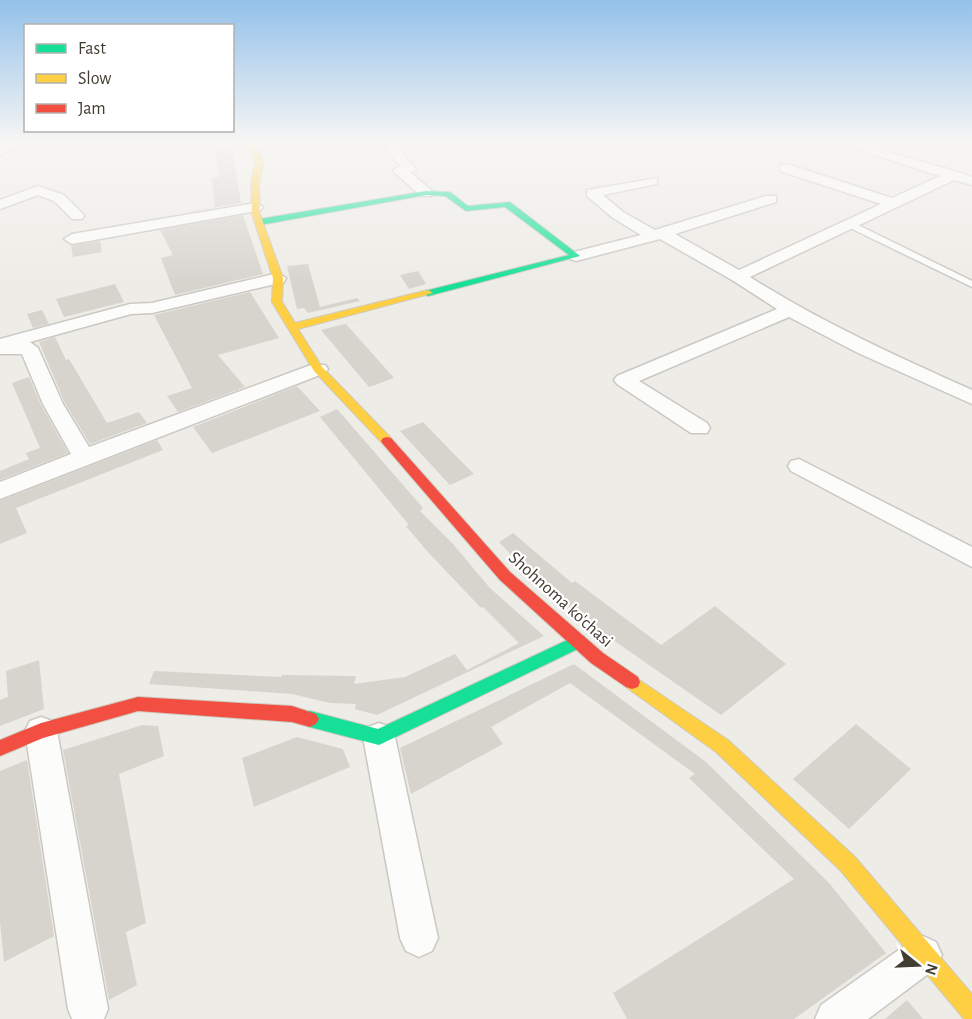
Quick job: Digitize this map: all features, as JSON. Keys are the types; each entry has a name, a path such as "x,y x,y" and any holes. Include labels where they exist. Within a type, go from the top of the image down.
{"street":[{"path":"0,205 37,190"},
{"path":"39,190 59,198 77,216"},
{"name":"Shohnoma ko'chasi","path":"255,190 256,207 278,278 277,302 318,369 381,435 505,576 597,658 722,746 848,864 972,1011"},
{"path":"422,190 429,195 447,194 466,209 507,204 576,256"},
{"path":"609,190 592,193 618,215 738,276 790,310 865,349 972,398"},
{"path":"852,190 893,203"},
{"path":"738,276 922,190"},
{"path":"260,222 426,193"},
{"path":"293,327 576,256 658,234 771,199"},
{"path":"72,239 256,207"},
{"path":"84,457 53,404 28,348 4,349 7,343 130,309 152,308 278,278"},
{"path":"699,428 624,380 790,310"},
{"path":"0,491 318,369"},
{"path":"798,466 972,558"},
{"path":"0,748 41,731 138,704 292,714 379,737 578,641"},
{"path":"41,731 88,1009"},
{"path":"379,737 419,938"},
{"path":"835,1019 923,955"}],"lane":[{"path":"847,223 972,284"}],"building":[{"path":"213,190 239,190 241,203 154,218 215,207"},
{"path":"243,215 263,274 175,295 161,258 173,255 160,230"},
{"path":"100,241 102,252 73,257 71,246"},
{"path":"308,264 320,307 357,298 360,301 308,313 304,308 297,309 287,266"},
{"path":"418,271 426,284 409,289 400,275"},
{"path":"115,284 124,302 64,317 56,299"},
{"path":"250,292 279,338 218,355 245,387 178,412 167,396 192,388 154,315"},
{"path":"42,310 49,324 33,328 27,314"},
{"path":"372,317 346,324 394,378 369,387 321,330"},
{"path":"55,337 66,360 69,359 107,423 139,412 147,423 90,444 65,403 39,342"},
{"path":"29,377 41,405 68,453 0,480 0,471 29,459 26,453 40,448 12,383"},
{"path":"297,386 320,411 212,453 193,427"},
{"path":"337,409 423,508 420,511 453,544 490,588 544,636 377,715 355,709 356,704 330,703 292,694 149,684 154,671 281,677 282,675 356,676 354,684 405,677 455,654 467,670 519,643 483,607 481,608 427,551 406,526 409,525 320,417"},
{"path":"423,422 474,474 450,485 400,431"},
{"path":"157,440 163,450 16,508 27,533 0,544 0,501"},
{"path":"513,533 572,583 575,581 661,645 715,606 786,664 721,715 580,617 520,564 499,542"},
{"path":"39,660 44,709 0,726 0,700 8,697 6,671"},
{"path":"574,664 706,762 829,883 886,953 794,1019 627,1019 613,993 794,879 689,778 695,774 570,683 491,727 503,744 411,794 400,748"},
{"path":"856,724 911,769 849,829 793,779"},
{"path":"142,725 158,726 164,756 119,774 146,923 126,932 137,985 109,1000 63,750"},
{"path":"297,737 343,749 350,767 254,807 242,758"},
{"path":"27,760 54,936 4,962 0,922 0,771"},
{"path":"907,1000 923,1019 885,1019"}],"traffic: fast":[{"path":"260,222 426,193 447,194 466,209 507,204 576,256 428,293"},
{"path":"310,719 379,737 578,641"}],"traffic: slow":[{"path":"255,190 256,214 278,278 277,302 318,369 387,441"},
{"path":"293,327 428,293"},
{"path":"632,682 722,746 848,864 972,1011"}],"traffic: jam":[{"path":"387,441 505,576 597,658 632,682"},
{"path":"0,748 41,731 138,704 292,714 310,719"}]}
